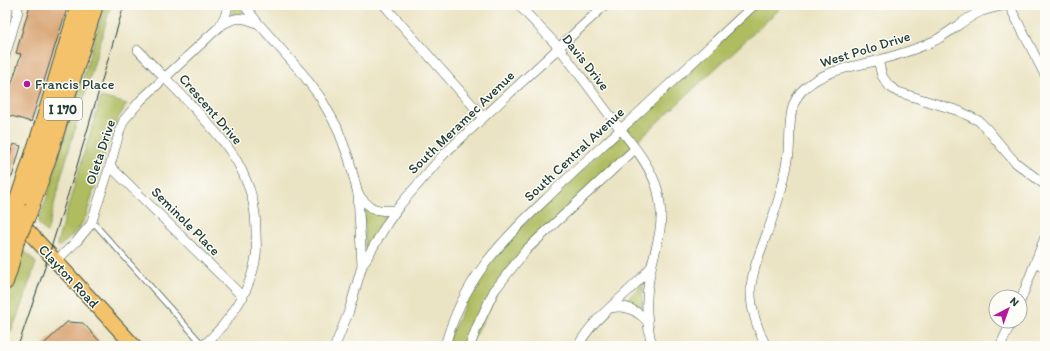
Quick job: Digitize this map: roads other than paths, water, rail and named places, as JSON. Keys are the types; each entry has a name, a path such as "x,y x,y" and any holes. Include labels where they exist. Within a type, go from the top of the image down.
{"highway":[{"name":"I 170","path":"5,263 11,203 38,140 79,5"},
{"name":"I 170","path":"9,234 29,212 48,158 95,5"},
{"path":"5,282 9,270 9,234"}],"main road":[{"name":"Clayton Road","path":"11,203 56,261 134,346"}],"street":[{"path":"5,56 18,15 17,5"},
{"name":"Oleta Drive","path":"219,27 226,14 228,5"},
{"path":"244,5 302,73 320,97 337,127 349,159 358,194 362,266"},
{"path":"384,5 483,117"},
{"name":"Davis Drive","path":"519,5 559,48 621,129 650,172 656,185 661,212 660,231 647,294 648,322 652,346"},
{"name":"South Meramec Avenue","path":"335,346 349,311 362,266 396,210 444,154 605,5"},
{"name":"South Central Avenue","path":"445,346 455,314 465,294 487,260 517,226 754,5"},
{"name":"West Polo Drive","path":"766,346 755,318 751,300 751,288 756,264 773,217 782,184 788,152 793,104 805,88 824,75 916,48 936,40 982,11 1006,5"},
{"path":"1009,5 1045,75"},
{"name":"Oleta Drive","path":"56,261 77,241 92,221 124,120 141,100 219,27 228,21 237,18 247,18 258,23"},
{"name":"Crescent Drive","path":"138,50 223,142 245,177 252,196 256,215 256,255 249,281 243,297 228,320 216,335 204,346"},
{"path":"878,60 882,76 889,86 898,92 959,111 979,121 1016,162 1045,185"},
{"path":"470,346 476,329 494,291 526,250 635,149"},
{"name":"Seminole Place","path":"110,166 243,297"},
{"path":"358,194 365,204 375,210 396,210"},
{"path":"1025,289 1045,237"},
{"path":"1036,260 1045,268"},
{"path":"578,346 590,328 633,287 652,265"},
{"path":"610,308 617,306 629,308 643,316 648,322"},
{"path":"1000,346 1008,329"}],"lane":[{"path":"92,221 204,346"}],"tram line":[{"path":"18,346 76,169 124,5"}],"place":[{"name":"Francis Place","path":"27,84"}]}
